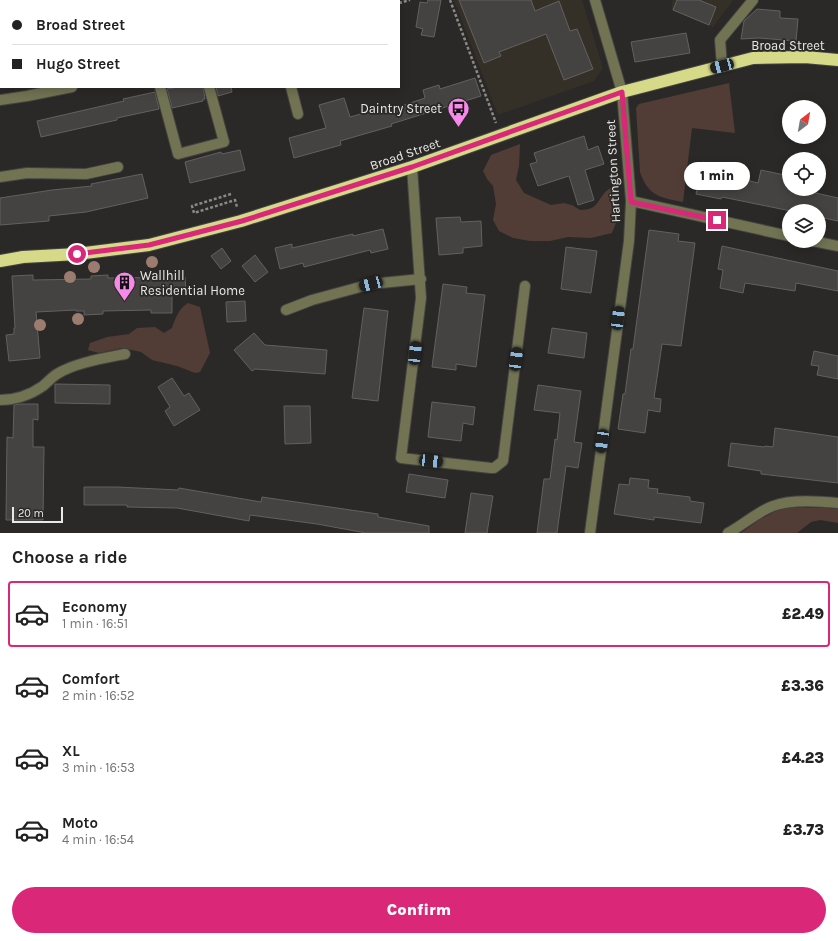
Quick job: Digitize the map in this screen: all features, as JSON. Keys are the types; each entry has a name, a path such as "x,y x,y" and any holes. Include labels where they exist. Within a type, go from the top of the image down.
{"highway":[{"name":"Broad Street","path":"0,260 23,257 77,254 149,245 242,221 412,167 622,92 753,58 805,57 838,60"}],"street":[{"name":"Hartington Street","path":"590,533 629,241 631,202 622,92 595,0"},
{"path":"722,66 720,40 753,0"},
{"path":"0,100 67,88"},
{"path":"160,88 178,154 224,142 209,88"},
{"path":"291,88 298,114"},
{"path":"0,177 27,173 86,174 118,167"},
{"path":"412,167 421,279 421,298 401,458 491,468 494,468 503,461 525,286"},
{"path":"631,202 782,234"},
{"path":"826,244 838,246"},
{"path":"286,310 312,300 371,284 421,279"},
{"path":"0,400 9,400 29,394 44,385 57,374 68,369 125,354"},
{"path":"728,533 774,505 787,502 838,503"}],"path":[{"path":"400,3 410,0"},
{"path":"450,0 500,135"},
{"path":"231,194 192,206 194,213 235,200"}],"shaded area":[{"path":"454,0 582,0 603,68 594,81 498,115"},
{"path":"672,0 733,0 713,27 672,10"},
{"path":"729,83 735,133 692,128 683,202 662,197 651,191 643,180 640,172 636,108 639,104"},
{"path":"520,144 519,166 516,180 524,193 551,205 564,203 572,205 580,210 595,206 610,188 617,191 617,220 612,233 591,238 568,237 550,241 530,241 513,238 499,231 493,220 496,204 493,186 483,171 491,155"},
{"path":"188,303 200,307 210,353 200,372 195,373 177,366 152,360 141,352 122,348 99,353 88,350 90,343 107,337 129,334 137,328 155,327 164,333 172,328 176,317"},
{"path":"783,507 838,509 838,523 820,520 811,522 797,533 741,533 759,520"}],"building":[{"path":"428,0 441,0 434,37 421,35 423,29 416,27 420,2 427,3"},
{"path":"459,0 531,0 535,11 559,1 570,31 577,29 593,69 564,80 546,34 499,52 501,56 484,63"},
{"path":"677,0 699,0 716,7 709,25 673,10"},
{"path":"757,9 780,11 780,18 798,19 796,41 759,38 741,39 744,21"},
{"path":"686,33 690,53 635,62 631,42"},
{"path":"475,78 481,96 391,124 392,126 340,141 341,145 294,158 289,138 326,128 319,105 344,98 350,117 386,107 387,111 425,98 423,90 439,85 440,89"},
{"path":"203,88 205,99 203,99 203,101 172,108 167,89"},
{"path":"216,88 231,88 232,92 218,96"},
{"path":"155,92 159,109 41,137 37,121 124,101 123,99"},
{"path":"584,136 588,150 598,146 604,164 585,170 594,200 578,205 569,176 538,186 530,164 537,162 534,153"},
{"path":"240,150 245,170 190,183 185,162 221,152 222,154"},
{"path":"703,162 716,165 715,172 758,183 761,170 782,174 782,196 826,195 838,198 838,221 826,218 826,204 782,204 782,209 722,197 721,199 696,194"},
{"path":"142,174 148,198 86,212 49,216 49,221 0,225 0,198 52,190 92,186 91,184"},
{"path":"460,217 461,222 481,221 482,246 463,248 463,253 439,255 436,218"},
{"path":"383,229 388,249 371,253 370,250 304,267 303,263 280,269 275,248 292,244 292,248 353,234 353,236"},
{"path":"649,230 679,234 678,241 695,243 681,346 662,344 654,398 661,399 660,412 648,410 645,433 618,429 623,394 625,394 631,349 633,349"},
{"path":"722,246 838,271 838,291 796,283 795,291 745,283 743,293 720,288 723,270 718,269"},
{"path":"566,247 597,251 591,293 561,289"},
{"path":"222,248 231,261 221,269 211,256"},
{"path":"255,255 268,272 255,282 242,266"},
{"path":"33,275 33,280 91,279 91,276 108,275 108,278 185,277 186,294 172,294 172,313 151,313 151,310 103,311 103,314 84,315 84,311 76,310 36,312 40,358 9,361 6,335 14,334 15,328 12,276"},
{"path":"443,284 467,287 466,293 485,295 476,367 456,364 456,370 432,367"},
{"path":"245,301 246,321 227,322 226,302"},
{"path":"364,308 388,311 378,401 352,398"},
{"path":"552,328 587,333 584,358 548,353"},
{"path":"254,333 265,345 327,350 325,374 255,369 252,371 234,350"},
{"path":"814,351 838,356 838,379 817,375 819,366 811,365"},
{"path":"172,378 184,396 189,393 200,410 174,426 165,411 170,407 158,387"},
{"path":"55,384 110,385 110,404 55,403"},
{"path":"538,385 581,391 574,442 582,443 578,468 566,466 557,533 537,533 544,479 550,479 560,413 534,410"},
{"path":"432,402 475,407 473,425 463,423 461,441 428,437"},
{"path":"38,404 38,420 33,419 33,447 44,447 43,520 6,520 7,437 13,438 14,405"},
{"path":"284,406 310,406 311,443 285,444"},
{"path":"775,428 838,437 838,483 761,474 761,471 728,466 731,443 773,447"},
{"path":"409,474 448,480 445,498 406,492"},
{"path":"630,478 649,480 648,488 658,489 657,493 690,497 690,501 704,503 701,523 654,517 654,520 614,514 619,484 629,485"},
{"path":"84,487 178,490 179,488 261,502 262,497 378,514 378,517 429,526 429,533 366,533 317,524 250,515 249,521 177,508 127,507 127,505 84,505"},
{"path":"471,493 493,496 487,533 465,533"}],"place":[{"name":"Daintry Street","path":"458,128"},
{"name":"Wallhill Residential Home","path":"124,302"}],"route":[{"path":"77,254 149,245 242,221 412,167 622,92 631,202 717,220"}]}
